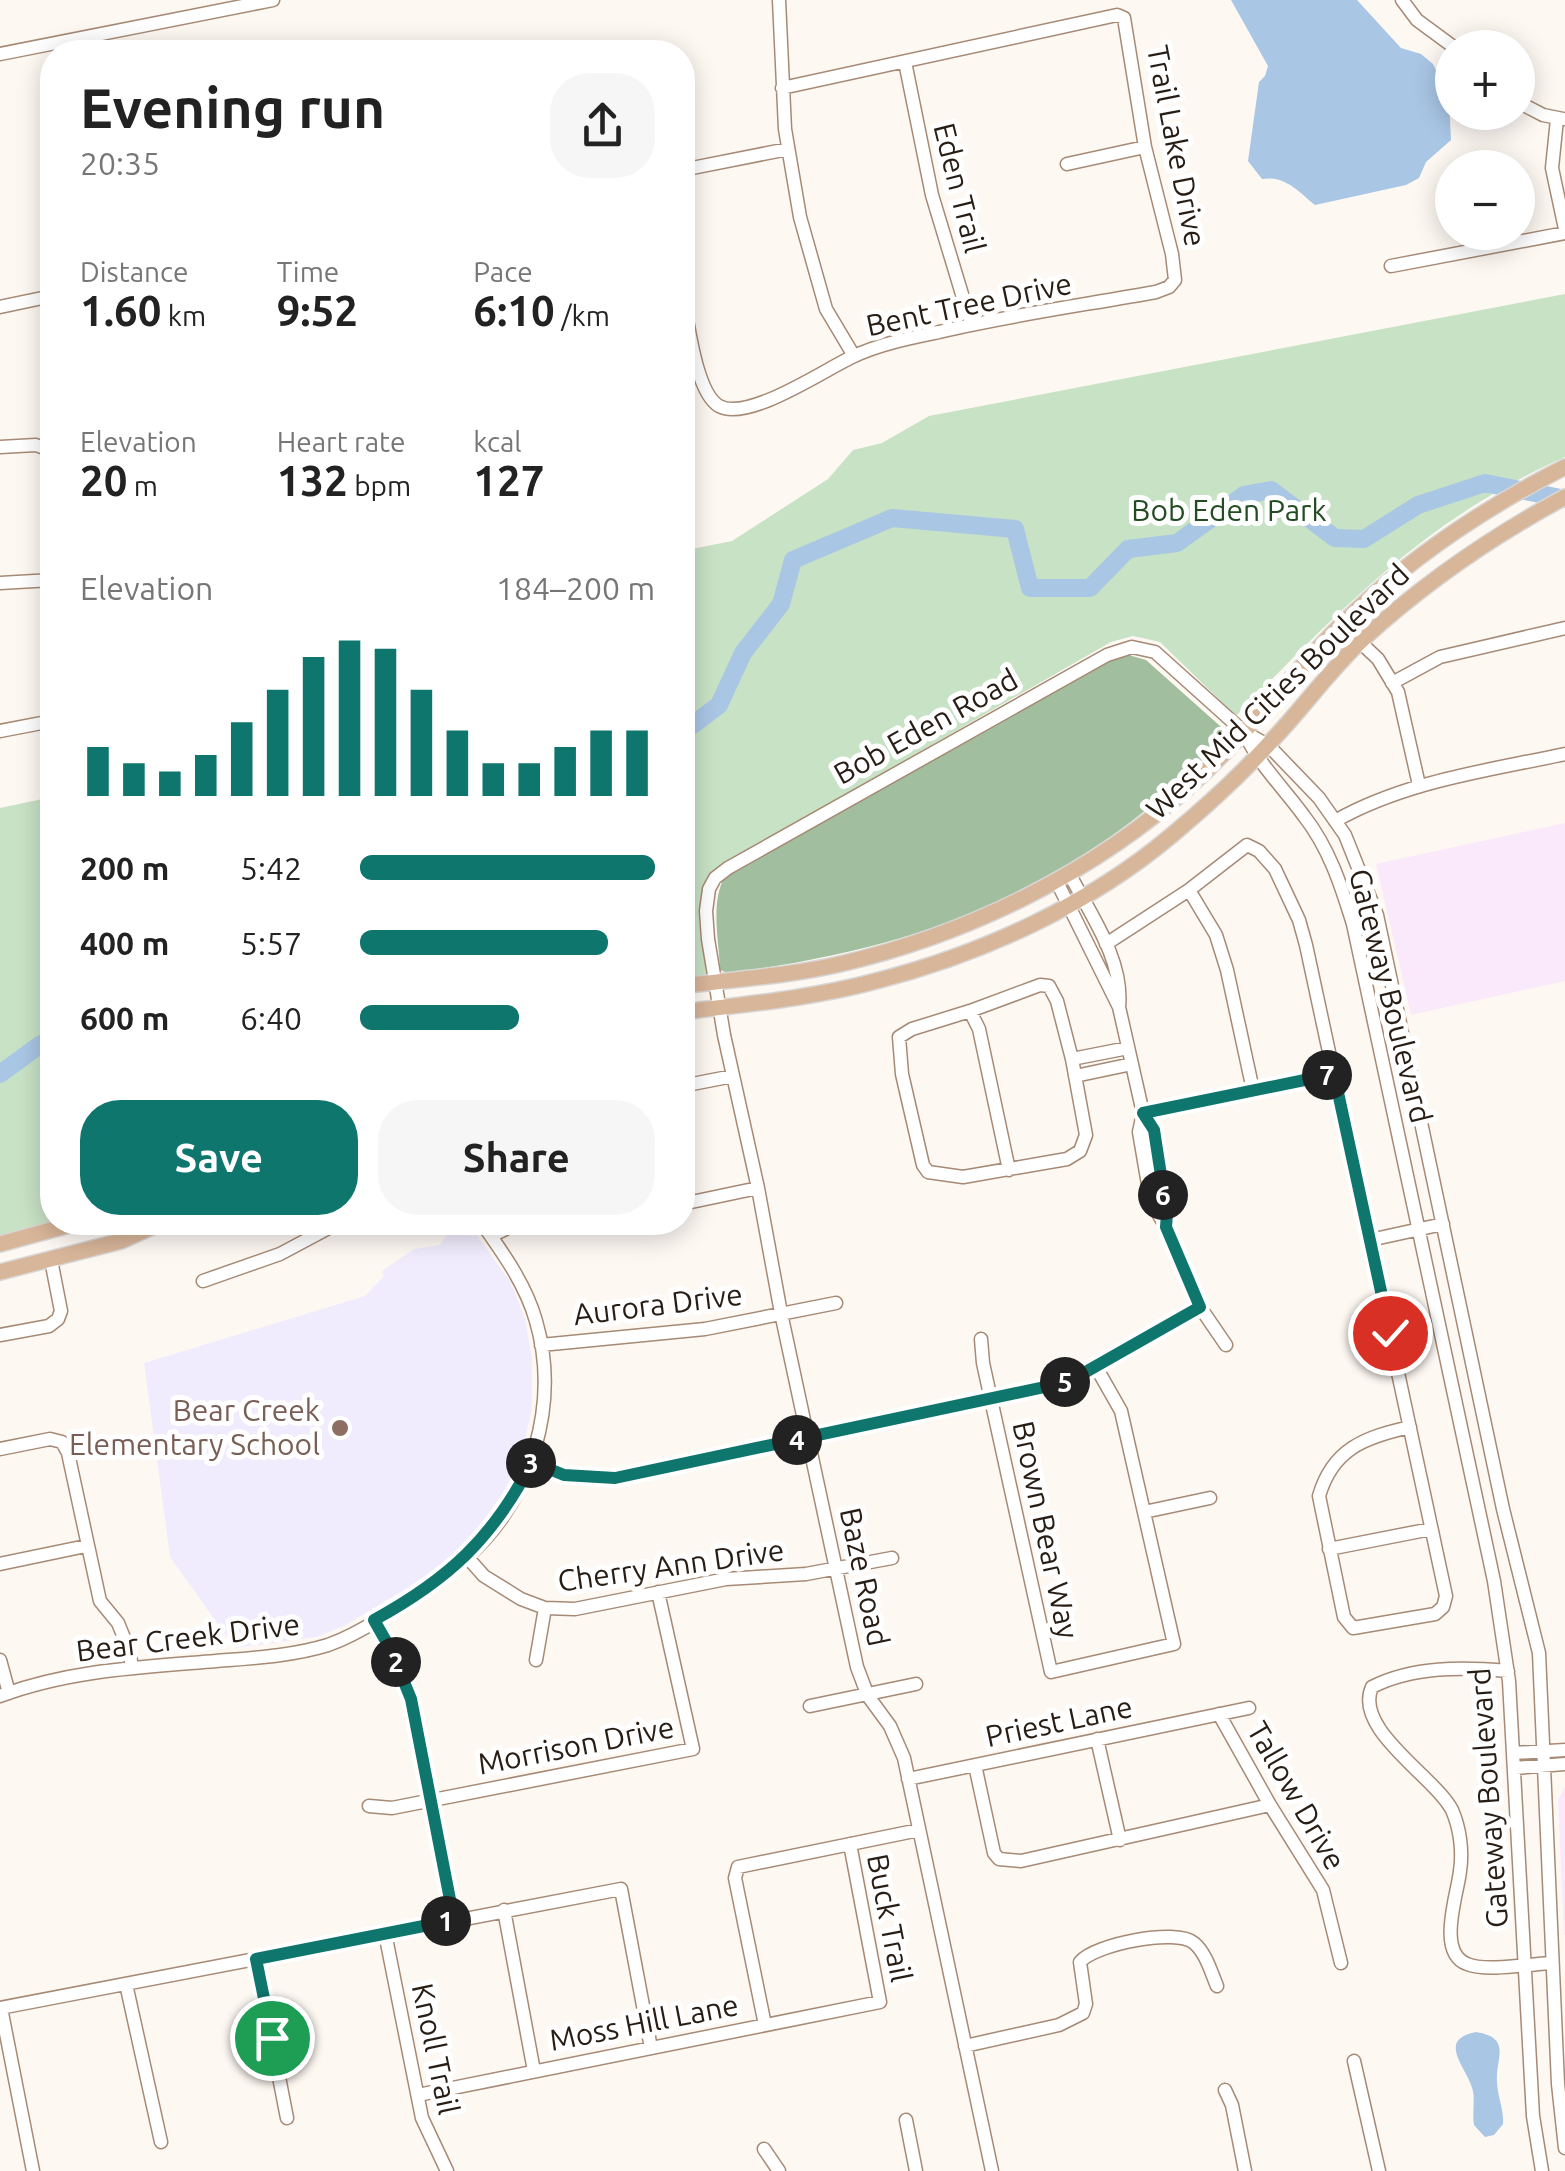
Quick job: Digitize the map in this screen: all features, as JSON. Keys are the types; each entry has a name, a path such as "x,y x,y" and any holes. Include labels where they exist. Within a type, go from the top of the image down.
{"main road":[{"name":"West Mid Cities Boulevard","path":"695,984 822,967 913,944 1007,906 1062,876 1149,820 1192,784 1342,624 1418,557 1458,528 1565,467"},
{"name":"West Mid Cities Boulevard","path":"695,1011 799,998 921,969 1018,931 1075,901 1143,858 1268,745 1359,642 1453,564 1565,497"},
{"path":"0,1244 40,1233"},
{"path":"0,1272 134,1235"}],"street":[{"path":"71,40 274,0"},
{"path":"779,0 788,149 813,272 826,309 854,356"},
{"path":"1402,0 1418,20 1435,33"},
{"name":"Trail Lake Drive","path":"782,88 1117,15 1126,20 1145,146 1176,275"},
{"path":"0,54 40,46"},
{"name":"Eden Trail","path":"905,62 936,214 971,324"},
{"path":"1391,266 1565,231 1552,168 1561,119 1535,109"},
{"path":"1067,164 1145,146"},
{"path":"695,167 788,149"},
{"name":"Bent Tree Drive","path":"695,351 711,398 720,407 734,410 770,399 854,356 896,342 971,324 1156,292 1169,287 1176,275"},
{"path":"0,307 40,299"},
{"path":"0,447 40,446"},
{"path":"0,583 40,581"},
{"path":"1342,624 1378,659 1398,692 1418,785"},
{"path":"1392,683 1440,657 1565,628"},
{"name":"Bob Eden Road","path":"716,982 706,911 709,889 716,878 1107,654 1132,647 1155,652 1244,732"},
{"path":"0,732 40,724"},
{"name":"Gateway Boulevard","path":"1244,732 1268,745 1319,798 1360,869 1376,915 1503,1509 1538,1653 1558,2084 1565,2148"},
{"name":"Gateway Boulevard","path":"1244,732 1255,758 1306,817 1335,867 1353,924 1494,1581 1508,1671 1532,2116 1542,2171"},
{"path":"1335,821 1367,803 1418,785 1565,754"},
{"path":"1106,944 1247,845 1260,851 1276,869 1299,920 1334,1074 1410,1427 1431,1529 1446,1596 1444,1607 1435,1614 1353,1628 1344,1616 1329,1549 1320,1496 1323,1483 1355,1444 1410,1427"},
{"path":"1062,876 1118,1007 1143,1113 1154,1130 1166,1227 1200,1307 1226,1345"},
{"path":"1188,890 1216,935 1253,1090"},
{"path":"1075,901 1106,944 1121,986 1118,1007"},
{"name":"Baze Road","path":"716,982 780,1313 857,1667 868,1696 898,1741 908,1778 992,2171"},
{"path":"1040,984 1049,986 1057,1001 1072,1059 1086,1135 1080,1151 1067,1159 964,1177 928,1172 923,1166 902,1074 899,1037 912,1029 970,1011 1040,984"},
{"path":"970,1011 979,1029 1009,1170"},
{"path":"1072,1059 1128,1048"},
{"path":"1075,1076 1132,1064"},
{"path":"1143,1113 1334,1074"},
{"path":"695,1083 733,1076"},
{"path":"695,1201 758,1188"},
{"path":"1370,1240 1443,1224"},
{"path":"203,1281 280,1254 316,1235"},
{"name":"Bear Creek Drive","path":"4,1695 78,1675 303,1652 332,1644 467,1557 502,1515 532,1462 545,1396 541,1345 524,1291 491,1236"},
{"path":"0,1335 49,1326 58,1319 52,1260"},
{"name":"Aurora Drive","path":"541,1345 705,1329 836,1303"},
{"path":"532,1462 564,1475 615,1478 1068,1382 1200,1307"},
{"name":"Brown Bear Way","path":"981,1339 982,1364 1050,1672 1174,1644 1144,1512"},
{"path":"1096,1367 1121,1411 1144,1512 1210,1498"},
{"path":"0,1450 50,1439 59,1440 68,1452 100,1601 118,1623 132,1667"},
{"path":"1329,1549 1431,1529"},
{"path":"0,1564 86,1546"},
{"name":"Cherry Ann Drive","path":"467,1557 499,1587 545,1608 575,1609 726,1578 806,1574 892,1558"},
{"name":"Morrison Drive","path":"430,1800 693,1749 658,1592"},
{"path":"536,1660 545,1608"},
{"path":"374,1620 411,1699 454,1920"},
{"path":"0,1660 4,1695"},
{"path":"1508,1671 1476,1668 1420,1672 1372,1687 1368,1700 1375,1722 1388,1741 1431,1781 1453,1813 1461,1852 1450,1918 1457,1955 1476,1966 1552,1963"},
{"path":"810,1706 916,1684"},
{"name":"Priest Lane","path":"908,1778 1249,1708"},
{"name":"Tallow Drive","path":"1219,1714 1323,1890 1341,1963"},
{"path":"1097,1740 1120,1840"},
{"path":"1543,1759 1565,1750"},
{"path":"1514,1761 1543,1759 1565,1764"},
{"path":"975,1765 994,1853 1003,1860 1020,1861 1270,1805"},
{"path":"369,1806 392,1808 430,1800"},
{"path":"765,2025 736,1878 738,1867 920,1830"},
{"name":"Buck Trail","path":"850,1844 880,2002"},
{"path":"33,2171 0,2008 621,1889 651,2048"},
{"path":"504,1910 534,2071"},
{"name":"Knoll Trail","path":"385,1934 427,2133 447,2171"},
{"path":"965,2046 1059,2025 1082,2014 1086,2004 1080,1962 1088,1952 1102,1948 1173,1935 1191,1940 1202,1950 1217,1986"},
{"path":"256,1959 286,2118"},
{"path":"126,1984 161,2142"},
{"name":"Moss Hill Lane","path":"418,2095 880,2002"},
{"path":"1354,2061 1379,2171"},
{"path":"1225,2090 1232,2104 1246,2171"},
{"path":"906,2120 916,2171"},
{"path":"764,2149 779,2171"}],"shaded area":[{"path":"1565,823 1565,981 1411,1015 1376,864"},
{"name":"Bear Creek Elementary School","path":"447,1235 477,1235 511,1283 525,1319 532,1358 532,1408 523,1448 507,1487 483,1523 450,1558 344,1626 316,1637 235,1648 170,1557 144,1363 365,1296 384,1276 382,1271 414,1249 440,1245"},
{"path":"1565,1787 1565,1935 1564,1935 1558,1800"}],"green space":[{"name":"Bob Eden Park","path":"1565,294 1565,457 1469,509 1427,538 1349,603 1236,716 1160,642 1133,636 1111,642 738,856 700,911 706,975 695,976 695,548 732,541 828,479 853,450 882,443 929,416"},
{"path":"1125,654 1146,660 1229,734 1173,787 1117,832 1060,869 1001,900 940,925 804,961 728,973 720,970 717,909 725,876 1101,662"},
{"path":"40,800 40,1226 0,1238 0,808"}],"water":[{"path":"1231,0 1357,0 1401,48 1421,54 1433,64 1435,130 1451,130 1451,140 1435,150 1419,178 1406,185 1315,205 1284,182 1262,179 1248,161 1259,82 1268,66"},
{"path":"1476,2032 1495,2039 1500,2050 1497,2083 1503,2124 1494,2135 1485,2137 1474,2125 1473,2091 1456,2048 1464,2036"}],"waterway":[{"path":"695,723 719,705 743,653 781,604 793,560 892,518 1015,529 1030,588 1090,588 1128,549 1177,543 1244,495 1271,490 1335,538 1364,539 1418,505 1485,483 1565,499"},
{"path":"0,1074 40,1045"}],"place":[{"name":"Bear Creek Elementary School","path":"340,1428"}],"route":[{"path":"272,2038 256,1959 454,1920 411,1699 374,1620 467,1557 502,1515 532,1462 564,1475 615,1478 1068,1382 1200,1307 1166,1227 1154,1130 1143,1113 1334,1074 1390,1333"}]}
